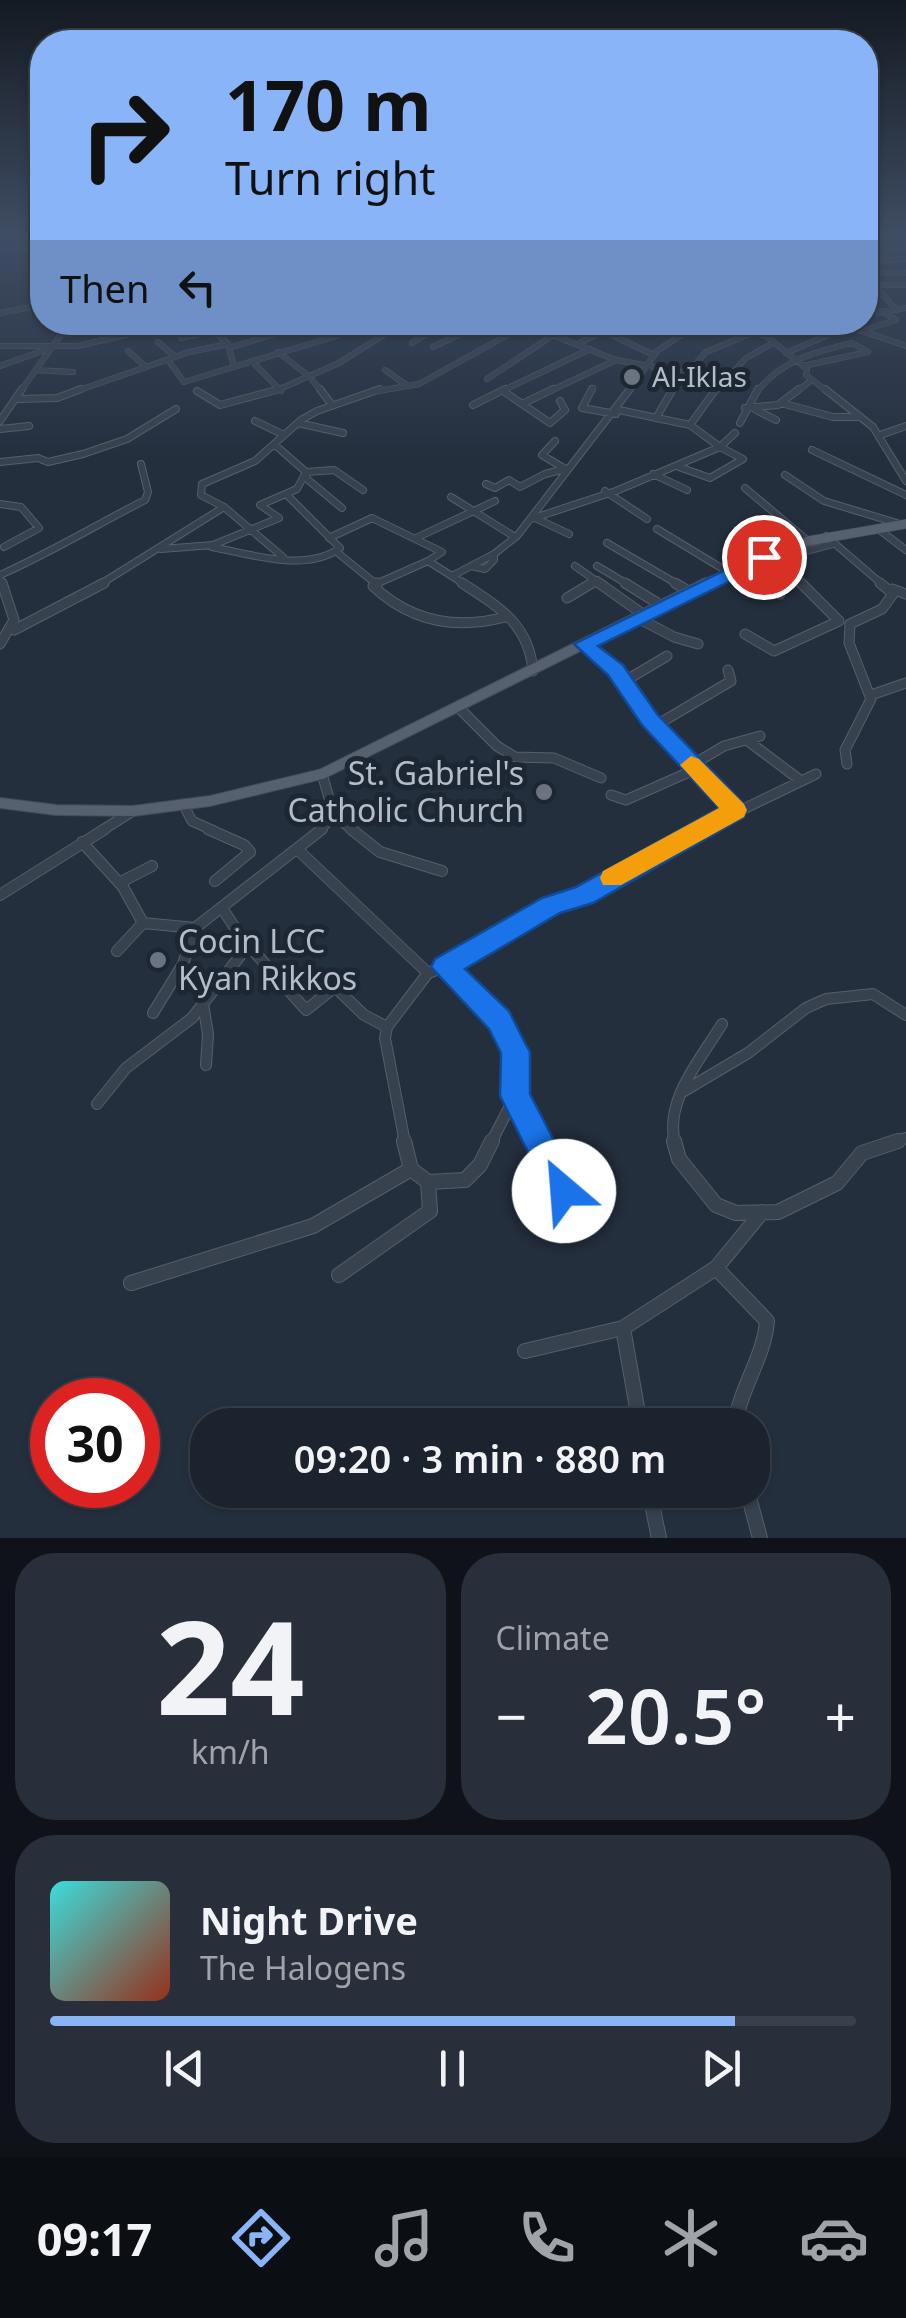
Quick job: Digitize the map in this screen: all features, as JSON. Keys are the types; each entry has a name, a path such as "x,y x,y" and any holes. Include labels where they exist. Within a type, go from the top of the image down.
{"main road":[{"path":"0,803 56,810 133,811 271,788 322,774 744,565 808,541 904,524"}],"street":[{"path":"878,313 898,310"},
{"path":"878,326 896,320 884,312"},
{"path":"0,335 15,345"},
{"path":"0,421 62,335"},
{"path":"0,366 52,348 125,335"},
{"path":"181,338 190,335"},
{"path":"219,335 228,346 234,367"},
{"path":"18,399 56,398 172,358 271,335"},
{"path":"158,342 172,358 184,382 329,335"},
{"path":"197,391 220,406 281,391 382,335"},
{"path":"412,343 424,335"},
{"path":"433,347 458,335"},
{"path":"284,558 224,506 202,495 202,484 255,461 298,422 332,405 405,384 419,384 505,335"},
{"path":"487,379 553,335"},
{"path":"556,335 616,360 721,380"},
{"path":"578,344 595,335"},
{"path":"614,335 654,355"},
{"path":"656,418 683,372 714,346 752,335"},
{"path":"762,335 803,366 812,380 880,436 906,481"},
{"path":"740,422 772,370 789,356 832,335"},
{"path":"452,576 494,554 533,518 617,412 654,355 679,336"},
{"path":"789,356 874,336 905,347"},
{"path":"258,339 310,377 332,405"},
{"path":"690,426 721,380 750,352 773,343"},
{"path":"803,366 868,352 852,343"},
{"path":"0,346 52,348"},
{"path":"474,405 590,349"},
{"path":"128,351 146,366"},
{"path":"524,403 616,360"},
{"path":"252,361 281,391"},
{"path":"832,362 842,369"},
{"path":"36,370 74,372"},
{"path":"385,370 405,384"},
{"path":"781,403 812,380"},
{"path":"582,408 593,388"},
{"path":"503,391 550,423 565,410 560,401"},
{"path":"546,393 582,408 690,426 743,459 710,478 676,467"},
{"path":"749,408 781,403 833,417 860,417"},
{"path":"749,408 776,420"},
{"path":"0,462 38,458 48,462 83,454 127,439 176,409"},
{"path":"256,421 284,435"},
{"path":"298,422 343,433"},
{"path":"0,429 29,426"},
{"path":"880,436 906,426"},
{"path":"533,518 676,467 720,447 735,433"},
{"path":"555,440 542,454 558,466 569,468"},
{"path":"274,444 342,508"},
{"path":"812,450 906,496"},
{"path":"14,630 11,604 0,577 146,500 148,492 140,464"},
{"path":"486,484 495,488 509,480 520,487 545,474 569,468"},
{"path":"154,550 212,546 278,518 260,506 298,490 297,483 306,472 334,470 363,490"},
{"path":"653,474 687,490"},
{"path":"785,475 808,495 851,512 904,524"},
{"path":"745,488 808,541"},
{"path":"606,491 647,519"},
{"path":"201,546 318,562 338,553 340,548 286,494"},
{"path":"450,497 515,537"},
{"path":"416,538 495,501"},
{"path":"0,504 21,507 38,528 2,547 25,564"},
{"path":"0,644 14,630 123,574 224,506"},
{"path":"328,538 372,518 442,552 372,586 417,619 454,626 504,617"},
{"path":"533,518 569,534"},
{"path":"877,528 906,550"},
{"path":"656,529 728,572"},
{"path":"745,634 774,651 839,621 780,562 830,540 892,589 906,594"},
{"path":"607,543 690,592"},
{"path":"338,553 376,584"},
{"path":"428,560 504,617 530,642 533,671"},
{"path":"744,565 780,594"},
{"path":"575,566 641,617 674,637 698,644"},
{"path":"597,566 662,606"},
{"path":"566,598 598,580"},
{"path":"847,764 845,750 867,712 871,695 855,665 848,631 850,624 882,609 893,594 892,589"},
{"path":"584,644 625,681 656,726 735,810"},
{"path":"625,681 667,656"},
{"path":"656,726 731,681 728,670"},
{"path":"871,695 906,683"},
{"path":"459,708 497,746 516,757 554,758 601,778"},
{"path":"611,795 626,800 694,767 724,746 760,736"},
{"path":"748,741 800,780"},
{"path":"322,774 334,816 380,852 442,871"},
{"path":"444,967 499,1020 515,1052 515,1096 480,1165 465,1180 428,1182 412,1169 385,1038 386,1028 428,973 552,905 584,895 735,810 816,774"},
{"path":"183,804 192,821 250,852 214,881"},
{"path":"0,895 133,811"},
{"path":"153,1014 183,964 195,928 298,850 334,816"},
{"path":"82,842 120,883 143,923"},
{"path":"298,850 428,973"},
{"path":"120,883 152,866"},
{"path":"222,908 240,937 265,966 290,986 306,1010 335,987 364,1015 386,1028"},
{"path":"143,923 195,928"},
{"path":"117,951 143,923"},
{"path":"97,1104 126,1068 158,1048 202,1004 240,956 240,937"},
{"path":"679,1095 748,1053 806,1008 826,999 872,994 906,1015"},
{"path":"202,1004 208,1034 206,1065"},
{"path":"722,1024 679,1095 670,1124 679,1159 716,1205 736,1212 778,1212 837,1183 862,1153 906,1138"},
{"path":"515,1096 564,1191"},
{"path":"131,1284 313,1226 412,1169"},
{"path":"339,1276 430,1212 428,1182"},
{"path":"525,1351 623,1328 716,1268 762,1212"},
{"path":"716,1268 767,1322 767,1342 737,1408"},
{"path":"623,1328 637,1408"},
{"path":"653,1508 659,1538"},
{"path":"752,1508 760,1538"}],"slow traffic":[{"path":"612,878 735,810 691,765"}],"place":[{"name":"Al-Iklas","path":"632,377"},
{"name":"St. Gabriel's Catholic Church","path":"544,792"},
{"name":"Cocin LCC Kyan Rikkos","path":"158,960"}],"route":[{"path":"564,1191 515,1096 515,1052 499,1020 444,967 552,905 584,895 735,810 649,720 615,670 584,644 764,557"}]}
